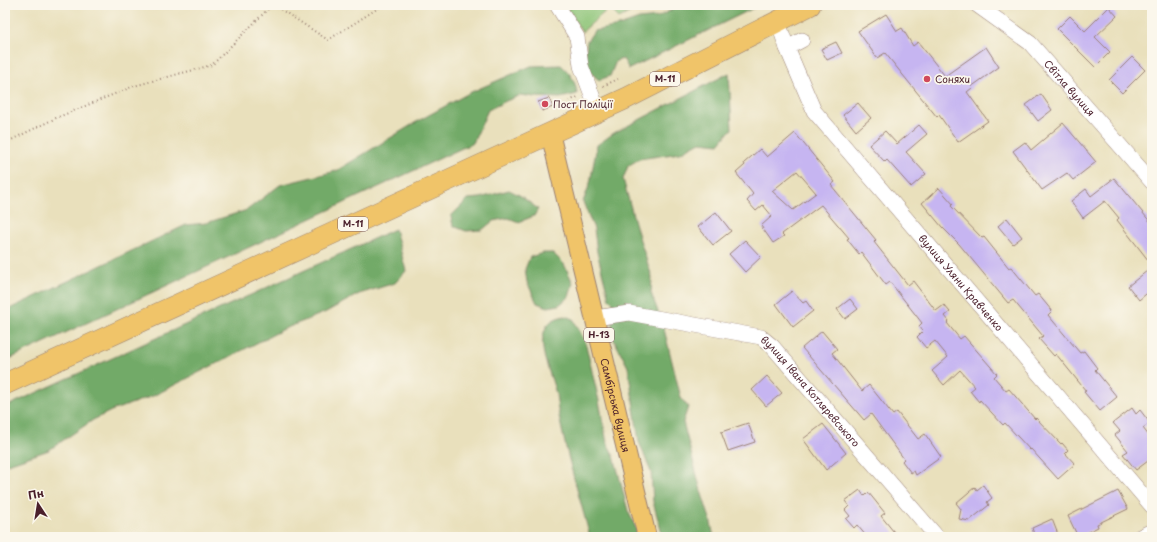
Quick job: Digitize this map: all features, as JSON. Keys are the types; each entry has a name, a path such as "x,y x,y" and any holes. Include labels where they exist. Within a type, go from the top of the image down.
{"highway":[{"name":"М-11","path":"5,384 598,110 627,98 810,5"}],"main road":[{"name":"Самбірська вулиця","path":"550,133 647,537"}],"street":[{"path":"557,5 578,37 581,66 598,110"},
{"name":"Світла вулиця","path":"977,5 1030,43 1152,182"},
{"name":"вулиця Уляни Кравченко","path":"778,22 787,48 814,111 1152,506"},
{"path":"787,48 802,40"},
{"name":"вулиця Івана Котляревського","path":"595,318 629,313 761,337 772,346 937,537"},
{"path":"1140,537 1152,531"}],"path":[{"path":"5,143 56,118 134,86 212,65 273,5 328,40 383,5"}],"green space":[{"path":"565,5 644,5 619,18 609,8 582,32"},
{"path":"681,5 760,5 629,69 623,59 616,61 610,76 599,80 584,67 587,41 594,31 619,26 639,19 658,17"},
{"path":"561,65 572,78 577,94 560,98 521,95 506,101 488,110 473,143 5,361 5,311 186,225 206,223 247,210 280,185 336,171 418,121 469,93 531,66"},
{"path":"729,73 732,129 719,144 700,142 680,153 639,159 628,166 623,179 652,277 651,293 663,325 681,398 688,407 683,422 714,537 663,537 653,502 651,472 639,442 628,367 613,338 612,321 616,306 609,299 597,252 594,229 583,202 590,183 597,145 614,133"},
{"path":"509,190 521,196 538,209 534,216 519,222 508,218 493,221 482,230 466,231 453,226 451,216 468,199 480,198"},
{"path":"395,229 406,271 395,283 359,294 326,312 284,329 153,396 111,411 93,420 49,450 5,465 5,407"},
{"path":"543,253 553,253 564,264 573,283 569,297 559,305 548,307 537,303 527,282 525,269 530,257"},
{"path":"565,316 573,319 585,341 607,443 614,456 628,511 638,532 637,537 590,537 563,436 556,394 543,351 543,337 547,325 556,318"}],"building":[{"path":"1109,7 1117,16 1095,37 1110,52 1095,67 1057,29 1070,16 1085,31"},
{"path":"886,14 897,31 902,28 913,46 918,42 945,76 986,47 999,67 971,87 972,88 967,92 988,121 958,142 939,115 937,117 885,53 877,58 858,31"},
{"path":"836,42 842,53 827,60 821,49"},
{"path":"1132,57 1145,70 1122,93 1109,80"},
{"path":"1041,94 1052,110 1038,121 1026,105"},
{"path":"549,98 553,107 542,111 538,102"},
{"path":"858,103 871,118 856,131 843,115"},
{"path":"1063,123 1096,162 1073,180 1067,173 1042,190 1013,151 1025,142 1031,150"},
{"path":"919,125 927,134 906,152 926,174 911,187 887,160 885,162 869,145 885,131 897,144"},
{"path":"795,133 835,182 831,185 876,240 874,242 908,285 913,281 936,311 944,305 950,312 945,316 949,321 947,323 960,339 964,336 997,374 994,377 1006,391 1009,389 1035,419 1036,418 1061,444 1062,443 1068,450 1065,453 1075,464 1058,479 1005,423 1003,425 980,400 979,402 970,391 975,387 960,370 944,385 932,371 948,357 935,341 926,348 917,337 923,331 919,326 922,323 890,282 886,285 861,252 859,254 847,239 849,238 821,205 782,234 784,236 773,243 761,226 772,216 763,205 756,211 747,201 753,194 736,173 745,165 744,163 760,149 767,157","holes":["797,171 816,193 793,210 772,191"]},
{"path":"1114,178 1152,224 1152,265 1117,220 1119,218 1105,201 1083,218 1071,201 1086,189 1091,196"},
{"path":"939,188 953,204 951,206 982,238 984,237 1009,268 1011,267 1035,296 1038,294 1052,311 1048,315 1080,353 1084,351 1097,368 1095,370 1117,397 1100,411 1056,354 1054,356 1039,339 1043,336 1013,300 1008,303 959,244 942,227 922,203"},
{"path":"716,212 731,231 713,245 698,227"},
{"path":"1007,218 1022,237 1013,244 998,226"},
{"path":"745,240 761,257 745,272 729,254"},
{"path":"1152,267 1152,289 1139,300 1128,286"},
{"path":"792,291 803,303 806,301 813,311 793,327 776,304"},
{"path":"850,299 858,309 845,319 837,309"},
{"path":"822,331 837,349 832,353 862,391 869,385 893,415 897,412 918,439 925,434 941,457 916,475 914,471 911,473 902,461 904,459 871,414 864,420 802,348"},
{"path":"767,376 782,393 766,406 752,390"},
{"path":"1132,408 1136,414 1140,410 1150,423 1143,428 1152,440 1152,458 1136,470 1123,454 1128,451 1115,435 1120,431 1113,423"},
{"path":"748,423 755,442 728,451 721,432"},
{"path":"823,424 846,453 826,470 803,439"},
{"path":"983,485 992,498 987,502 989,505 969,521 959,519 961,509 956,503 975,487 977,490"},
{"path":"860,490 864,496 868,492 885,513 881,516 898,537 867,537 857,525 854,528 846,519 850,516 845,510 849,506 845,501"},
{"path":"1118,491 1128,509 1097,524 1098,527 1078,537 1068,516"},
{"path":"1052,519 1059,537 1035,537 1032,528"}],"place":[{"name":"Соняхи","path":"927,79"},
{"name":"Пост Поліції","path":"545,104"}]}
